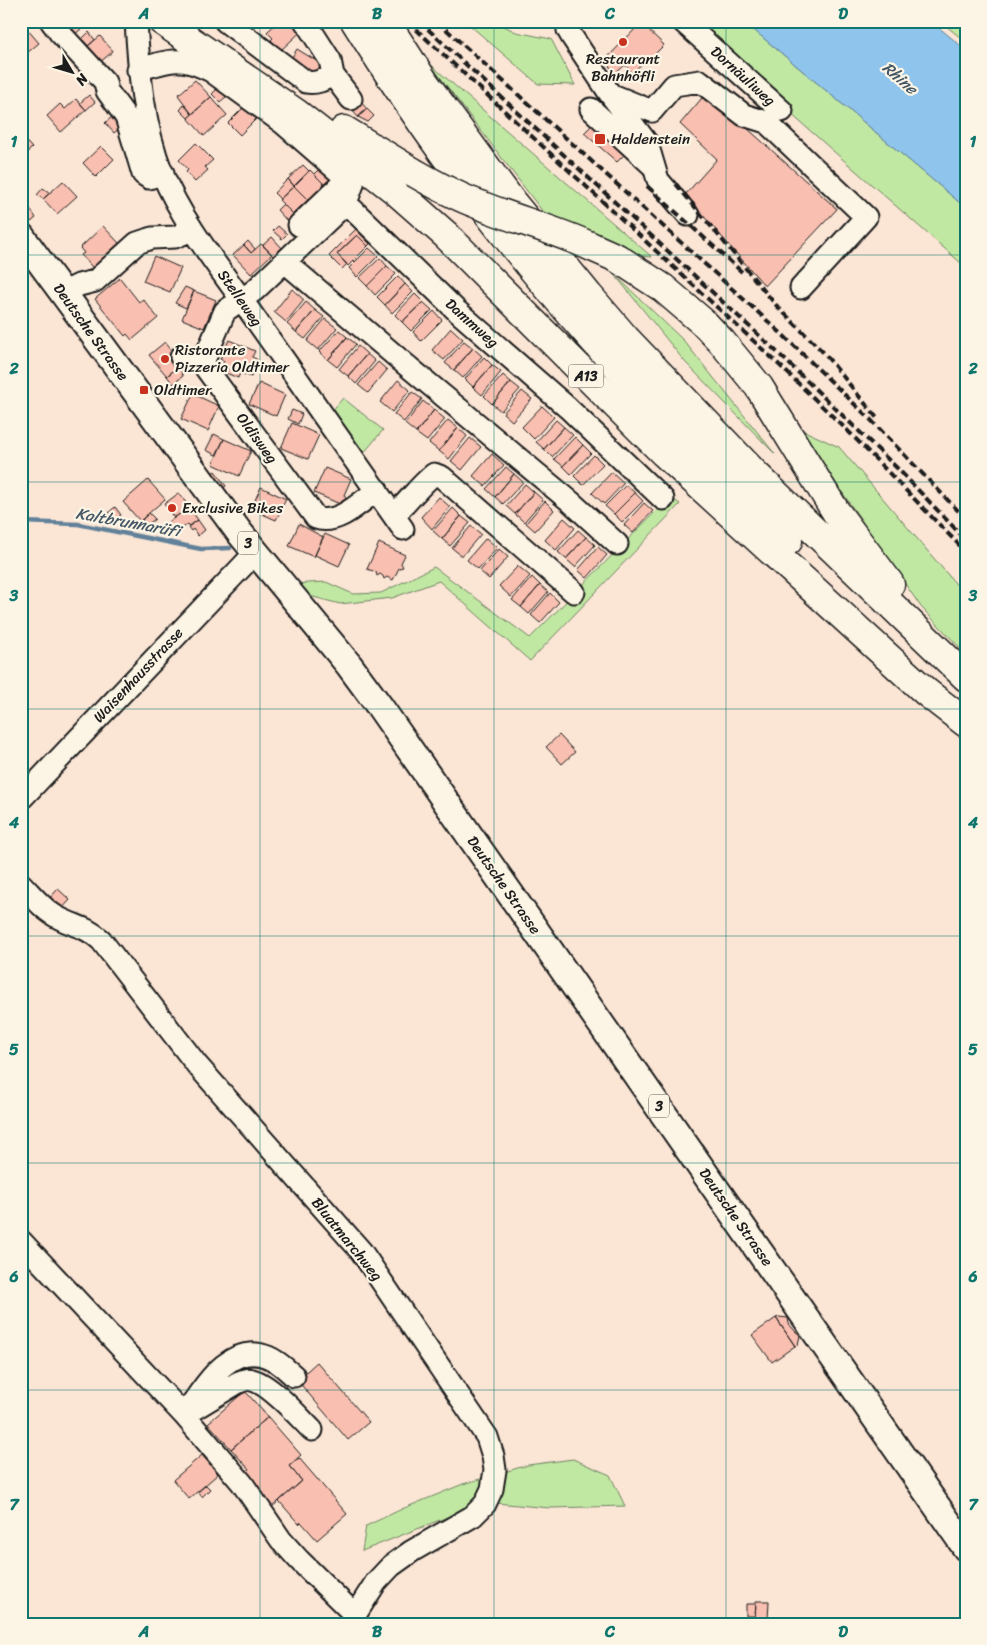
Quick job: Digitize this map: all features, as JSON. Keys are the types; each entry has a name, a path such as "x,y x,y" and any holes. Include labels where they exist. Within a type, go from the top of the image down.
{"highway":[{"name":"A13","path":"162,21 328,136 404,197 446,234 664,452 926,692 966,723"},
{"name":"A13","path":"355,21 383,68 498,227 597,344 650,402 741,495 966,714"},
{"path":"385,21 425,83 512,202 588,296 626,339 767,485 966,677"},
{"name":"A13","path":"195,43 275,85 365,143 458,196 571,237 617,258 663,288 705,324 759,387 852,536 886,580 966,665"}],"main road":[{"name":"Deutsche Strasse","path":"21,236 63,293 119,357 200,480 344,659 380,707 966,1548"}],"street":[{"path":"50,21 105,82 107,91 128,122 143,174 149,178 163,173"},
{"name":"Stelleweg","path":"136,21 138,70 144,110 163,173 192,230 398,522 406,504 434,474 442,478 574,592"},
{"path":"225,21 306,82 312,83 333,75"},
{"path":"305,21 330,60 333,75 351,99"},
{"path":"567,21 568,30 610,94 647,142 658,180 688,215"},
{"name":"Dornäuliweg","path":"682,21 782,111"},
{"path":"138,70 175,60 184,60 198,64 211,71 284,124 353,184 346,203 255,290 225,311 204,360 181,357"},
{"path":"610,94 652,111 674,85 700,81 744,115 766,122 866,217 801,288"},
{"path":"591,109 654,167"},
{"path":"300,225 347,179"},
{"name":"Dammweg","path":"346,203 457,311 566,406 662,499"},
{"path":"63,293 78,285 95,281 137,243 152,238 175,237 192,230"},
{"path":"285,262 547,482 617,544"},
{"name":"Oldisweg","path":"204,360 205,367 316,518 323,521 336,518 377,490"},
{"name":"Waisenhausstrasse","path":"21,799 256,552"},
{"name":"Bluatmarchweg","path":"21,884 49,912 59,919 91,931 101,940 197,1065 361,1251 487,1437 495,1470 492,1489 485,1504 473,1516 412,1551 391,1566 380,1578 355,1615 287,1547 242,1483 184,1415"},
{"path":"21,1241 184,1415"},
{"path":"184,1415 215,1374 236,1357 246,1354 269,1357 294,1376"},
{"path":"184,1415 246,1379 253,1380 278,1396 312,1430"}],"green space":[{"path":"465,21 494,21 516,32 551,39 575,85 538,84"},
{"path":"685,21 743,21 966,208 966,281 961,263"},
{"path":"940,21 966,21 966,42"},
{"path":"430,64 652,257 631,255 543,212"},
{"path":"615,275 684,341 775,454 685,362"},
{"path":"343,398 383,430 363,454 331,412"},
{"path":"798,428 839,447 966,596 966,654 921,607"},
{"path":"670,497 680,504 530,661 439,581 392,598 340,604 298,593 292,584 326,582 353,594 381,593 434,567 530,638"},
{"path":"573,1459 610,1475 625,1506 550,1508 485,1502 362,1551 366,1526 402,1509 463,1484 528,1465"}],"water":[{"name":"Rhine","path":"743,21 931,21 966,50 966,208"}],"building":[{"path":"62,21 90,21 73,36"},
{"path":"279,21 303,21 307,26 281,50 271,40 273,38 267,32"},
{"path":"21,22 39,43 21,58"},
{"path":"641,23 664,45 651,58 649,56 633,73 625,65 616,73 604,61"},
{"path":"89,32 95,40 88,46 82,39"},
{"path":"100,36 113,51 97,65 84,49"},
{"path":"297,49 323,65 316,75 291,59"},
{"path":"195,80 211,97 192,114 178,95"},
{"path":"220,86 228,95 220,102 212,94"},
{"path":"707,92 837,209 765,286 685,195 717,159 680,124"},
{"path":"89,95 95,102 86,110 80,103"},
{"path":"211,97 227,115 204,136 188,118"},
{"path":"76,99 86,110 61,132 47,116 60,104 65,109"},
{"path":"359,100 367,109 358,117 350,108"},
{"path":"184,105 192,114 188,118 180,110"},
{"path":"245,106 257,118 240,135 228,123"},
{"path":"367,109 374,116 368,122 358,117"},
{"path":"113,116 122,126 114,133 105,123"},
{"path":"593,124 626,153 617,162 584,133"},
{"path":"21,136 32,148 21,158"},
{"path":"196,143 213,160 205,167 208,170 195,182 179,160"},
{"path":"101,146 114,159 96,177 83,163"},
{"path":"303,165 309,171 294,186 288,179"},
{"path":"320,168 332,180 326,186 314,174"},
{"path":"310,170 324,184 308,200 294,186"},
{"path":"288,179 294,186 280,199 274,193"},
{"path":"63,181 77,196 57,214 43,199"},
{"path":"294,186 308,200 293,214 279,200"},
{"path":"43,188 50,193 43,199 37,195"},
{"path":"283,204 295,216 288,222 277,210"},
{"path":"29,207 36,218 31,222 23,211"},
{"path":"103,226 119,243 93,268 81,255 84,253 80,248"},
{"path":"278,226 287,234 282,239 273,231"},
{"path":"356,229 370,244 368,246 357,235 337,254 347,264 342,269 329,256"},
{"path":"357,235 368,246 348,266 337,254"},
{"path":"272,237 282,248 273,256 263,245"},
{"path":"248,241 255,249 251,253 244,245"},
{"path":"261,244 272,254 251,274 233,255 244,245 251,253"},
{"path":"369,248 378,256 357,277 349,268"},
{"path":"154,256 181,268 170,292 143,281"},
{"path":"380,258 387,266 367,286 359,278"},
{"path":"387,266 396,274 375,295 367,286"},
{"path":"398,276 405,284 385,305 377,297"},
{"path":"120,278 139,302 143,299 158,318 132,340 127,334 125,336 95,299"},
{"path":"405,284 413,292 392,313 385,305"},
{"path":"185,287 194,291 186,308 175,303"},
{"path":"292,289 304,300 286,322 274,312"},
{"path":"194,291 216,300 204,328 182,319"},
{"path":"415,294 423,302 402,322 395,315"},
{"path":"306,302 315,310 296,332 287,324"},
{"path":"423,302 432,310 411,331 402,322"},
{"path":"315,310 324,317 305,339 296,332"},
{"path":"434,311 442,320 421,341 413,332"},
{"path":"325,319 337,328 318,350 307,341"},
{"path":"451,328 463,339 444,360 432,350"},
{"path":"339,330 347,337 328,360 319,352"},
{"path":"347,337 356,344 337,367 328,360"},
{"path":"229,340 255,351 252,357 258,360 251,377 240,373 238,378 226,373 228,368 222,366 224,361 220,359"},
{"path":"464,341 473,348 454,370 445,363"},
{"path":"165,342 182,364 167,376 149,355"},
{"path":"358,346 367,354 348,376 339,369"},
{"path":"473,348 482,356 463,378 454,370"},
{"path":"367,354 375,361 356,384 348,376"},
{"path":"484,357 492,365 473,387 465,379"},
{"path":"184,362 187,368 181,372 183,376 173,384 167,376"},
{"path":"378,362 387,370 368,393 358,385"},
{"path":"492,365 501,372 482,395 473,387"},
{"path":"503,375 511,382 492,404 484,396"},
{"path":"398,380 410,390 392,412 380,402"},
{"path":"511,382 520,389 501,411 492,404"},
{"path":"259,383 285,395 276,416 249,404"},
{"path":"522,391 532,399 512,421 503,413"},
{"path":"412,392 422,399 404,422 394,414"},
{"path":"193,394 219,406 208,431 181,419"},
{"path":"423,401 434,410 416,433 405,424"},
{"path":"542,406 554,417 534,439 522,427"},
{"path":"292,410 302,414 298,424 288,419"},
{"path":"434,410 445,419 427,441 416,433"},
{"path":"448,420 458,428 439,451 429,443"},
{"path":"556,420 564,427 544,449 536,442"},
{"path":"292,423 319,435 308,459 281,448"},
{"path":"564,427 573,435 552,457 544,449"},
{"path":"458,428 467,436 449,459 439,451"},
{"path":"214,434 224,439 216,455 206,450"},
{"path":"575,437 583,445 563,466 554,459"},
{"path":"470,438 481,447 462,470 451,461"},
{"path":"224,439 251,451 239,476 213,464"},
{"path":"583,445 591,453 571,474 563,466"},
{"path":"492,454 504,465 485,486 473,476"},
{"path":"594,455 603,464 583,485 574,476"},
{"path":"506,467 514,474 495,497 486,489"},
{"path":"325,468 351,479 344,495 346,499 340,504 314,493"},
{"path":"215,471 226,486 222,489 211,474"},
{"path":"612,472 624,483 604,504 592,493"},
{"path":"514,474 523,482 503,504 495,497"},
{"path":"148,480 165,499 140,521 123,502"},
{"path":"525,484 534,492 515,514 506,506"},
{"path":"626,485 635,493 614,514 605,506"},
{"path":"261,487 286,499 276,520 251,509"},
{"path":"534,492 543,500 524,522 515,514"},
{"path":"179,493 189,507 174,518 164,504"},
{"path":"635,493 643,501 622,522 614,514"},
{"path":"439,497 450,507 432,529 421,517"},
{"path":"545,501 554,510 535,531 526,523"},
{"path":"644,503 653,511 633,533 624,525"},
{"path":"115,507 121,515 113,521 107,514"},
{"path":"189,507 198,520 177,532 171,531 166,524"},
{"path":"453,508 461,516 442,539 433,531"},
{"path":"149,513 155,519 147,525 142,520"},
{"path":"461,516 470,523 450,546 442,539"},
{"path":"564,518 575,528 556,550 545,540"},
{"path":"198,520 205,530 198,536 193,529 191,531 188,527"},
{"path":"299,524 323,537 314,557 289,546"},
{"path":"471,526 481,534 462,556 452,548"},
{"path":"578,530 586,537 566,559 558,552"},
{"path":"325,534 349,545 339,566 315,555"},
{"path":"586,537 595,545 575,567 566,559"},
{"path":"486,538 497,548 478,569 467,560"},
{"path":"379,543 405,555 401,563 403,567 399,568 393,580 387,577 384,579 380,574 377,576 376,572 367,569"},
{"path":"598,547 607,555 587,578 578,570"},
{"path":"499,549 508,557 489,579 480,571"},
{"path":"518,566 530,576 511,597 499,586"},
{"path":"532,577 540,585 521,607 512,600"},
{"path":"540,585 548,592 529,614 521,607"},
{"path":"550,593 559,602 540,623 531,615"},
{"path":"559,735 575,752 562,764 546,747"},
{"path":"58,889 70,900 59,912 47,901"},
{"path":"776,1318 788,1318 789,1324 800,1335 798,1345 795,1346"},
{"path":"776,1318 795,1346 772,1362 752,1335"},
{"path":"317,1362 369,1422 348,1440 297,1380"},
{"path":"245,1391 268,1417 231,1449 208,1423"},
{"path":"268,1417 301,1455 289,1466 302,1481 271,1508 245,1472 249,1469 231,1449"},
{"path":"202,1455 218,1474 189,1499 173,1480"},
{"path":"299,1458 347,1514 317,1540 301,1522 299,1524 279,1501 302,1481 289,1466"},
{"path":"206,1485 210,1489 202,1497 198,1492"},
{"path":"756,1601 769,1601 768,1619 755,1618"},
{"path":"746,1604 756,1604 755,1616 746,1616"}],"waterway":[{"name":"Kaltbrunnarüfi","path":"21,522 78,524 201,549 230,548"}],"railway":[{"path":"407,21 772,358 851,434 966,552"},
{"path":"419,21 777,352 898,469 966,540"},
{"path":"437,21 783,335 870,419 966,519"},
{"path":"676,184 776,305 823,352 877,418"},
{"path":"647,186 743,273"}],"place":[{"name":"Restaurant Bahnhöfli","path":"623,42"},
{"name":"Haldenstein","path":"600,139"},
{"name":"Ristorante Pizzeria Oldtimer","path":"165,359"},
{"name":"Oldtimer","path":"144,390"},
{"name":"Exclusive Bikes","path":"172,508"}]}
